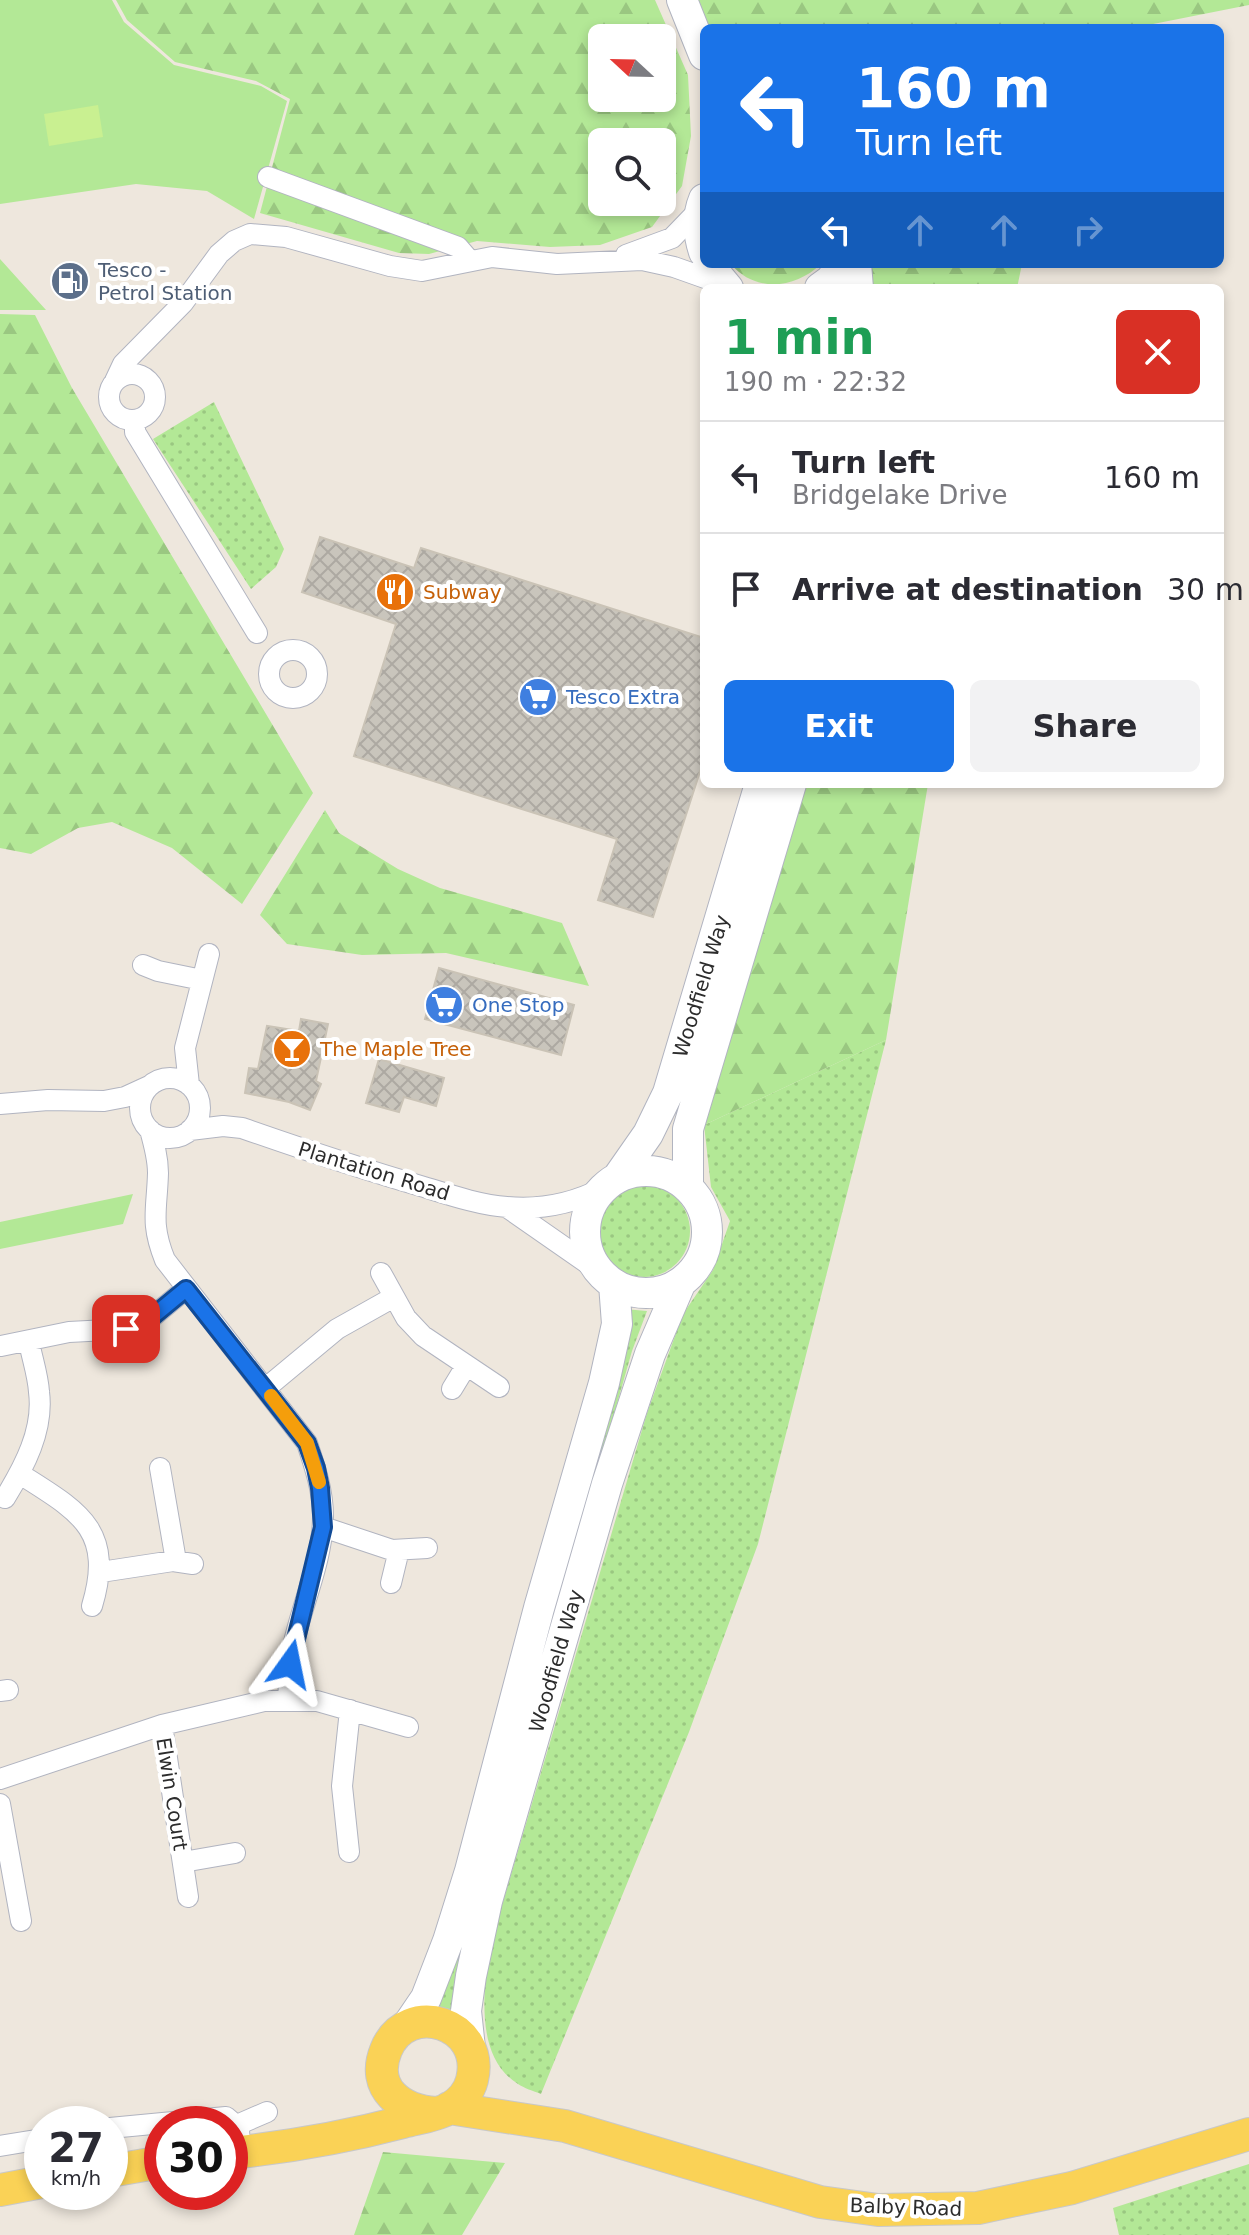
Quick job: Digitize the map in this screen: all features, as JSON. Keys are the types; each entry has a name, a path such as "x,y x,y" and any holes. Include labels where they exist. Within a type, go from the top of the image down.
{"main road":[{"path":"424,2021 441,2023 459,2032 495,2090 513,2104 565,2126 443,2111 416,2112 400,2104 384,2080 386,2050 393,2038 407,2026 424,2021"},
{"path":"248,2144 324,2141 359,2135 443,2111 463,2098 470,2086 474,2071 472,2053"},
{"path":"324,2141 354,2123 368,2109 384,2080"},
{"name":"Balby Road","path":"565,2126 820,2202 892,2210 978,2208 1072,2188 1249,2134"},
{"path":"0,2190 24,2185"}],"street":[{"path":"682,0 700,51"},
{"path":"268,177 458,247 470,261"},
{"path":"603,262 652,248 672,238 700,206"},
{"path":"700,220 700,241"},
{"path":"148,341 142,359 155,394 154,406 149,413 135,420 118,415 110,405 110,389 123,364 183,303 219,254 234,241 250,234 286,237 390,266 422,271 492,257 557,264 642,260 721,279"},
{"path":"826,284 838,268"},
{"path":"115,381 121,376 136,374 151,382"},
{"path":"135,420 135,432 257,633 268,659 274,687 288,697 303,695 311,690 317,677 314,662 304,653 257,633"},
{"path":"269,675 273,660 279,654 292,650"},
{"name":"Woodfield Way","path":"610,1182 648,1134 668,1093 759,788"},
{"name":"Woodfield Way","path":"688,1187 688,1129 790,788"},
{"path":"209,954 185,1048 140,1105 156,1153 158,1174 154,1207 157,1241 165,1260 307,1443 320,1488 323,1527 320,1548 294,1640 288,1701"},
{"path":"143,965 202,980"},
{"path":"158,1174 199,1113 185,1048"},
{"path":"0,1104 48,1100 104,1101 176,1079 192,1089"},
{"name":"Plantation Road","path":"192,1089 242,1128"},
{"path":"104,1101 169,1138 186,1133"},
{"name":"Plantation Road","path":"186,1133 223,1126 242,1128 388,1177 508,1208 555,1205 580,1199 610,1182"},
{"path":"638,1170 660,1171 688,1187 701,1204 707,1224 705,1248 696,1267 681,1282 648,1293 627,1290 605,1277 588,1251 585,1235 587,1216 594,1199 610,1182 638,1170"},
{"name":"Plantation Road","path":"508,1208 605,1277"},
{"path":"381,1273 406,1318 423,1336 499,1387"},
{"name":"Woodfield Way","path":"407,2026 426,1998 470,1871 539,1608 604,1383 617,1324 605,1277"},
{"name":"Woodfield Way","path":"472,2053 466,2011 487,1901 607,1484 650,1354 681,1282"},
{"path":"1,1346 69,1332 126,1329 146,1322 186,1289"},
{"path":"266,1388 337,1329 394,1297"},
{"path":"5,1498 30,1450 39,1410 40,1392 29,1342"},
{"path":"452,1389 466,1366"},
{"path":"101,1572 185,1562 160,1468"},
{"path":"20,1474 66,1503 91,1530 101,1572 92,1606"},
{"path":"323,1527 392,1550 427,1548"},
{"path":"391,1583 399,1550"},
{"path":"0,1779 162,1725 264,1701 317,1701 408,1727"},
{"path":"349,1852 342,1786 350,1710"},
{"name":"Elwin Court","path":"162,1725 188,1897"},
{"path":"0,1804 7,1873 21,1921"},
{"name":"Elwin Court","path":"183,1862 235,1853"},
{"path":"248,2132 267,2112"},
{"path":"0,2146 24,2142"}],"green space":[{"path":"0,0 112,0 124,22 174,65 261,86 287,101 254,219 207,191 136,184 0,204"},
{"path":"116,0 655,0 666,24 588,24 588,112 676,112 676,48 688,75 691,136 682,186 676,194 676,128 588,128 588,216 660,216 652,227 600,245 550,247 477,241 429,254 399,253 260,213 290,99 256,81 175,62 127,20"},
{"path":"695,0 1249,0 1249,5 1153,24 704,24"},
{"path":"98,105 103,137 49,146 44,114"},
{"path":"0,259 46,310 0,310"},
{"path":"735,268 816,268 799,279 775,284 752,280"},
{"path":"868,268 1021,268 1018,284 870,284"},
{"path":"0,314 35,315 72,388 313,793 242,904 172,848 112,822 78,828 31,854 0,848"},
{"path":"214,402 284,549 276,567 251,589 153,439"},
{"path":"804,788 927,788 886,1040 704,1125"},
{"path":"325,810 339,833 398,869 440,888 562,923 589,986 446,953 362,955 287,944 260,915"},
{"path":"886,1040 758,1544 689,1732 541,2094 518,2084 504,2073 495,2059 489,2043 484,2008 487,1956 647,1413 683,1314 713,1270 730,1221 711,1187 704,1125"},
{"path":"644,1185 662,1189 676,1199 686,1213 690,1231 686,1249 676,1263 662,1273 644,1277 626,1273 612,1263 602,1249 598,1231 602,1213 612,1199 626,1189"},
{"path":"133,1194 123,1224 0,1249 0,1222"},
{"path":"624,1309 647,1311 632,1351 583,1523 454,2015 430,2008"},
{"path":"383,2152 505,2163 462,2235 354,2235"},
{"path":"1249,2164 1249,2235 1119,2235 1113,2208"}],"building":[{"name":"Tesco Extra","path":"320,537 414,568 421,548 700,637 700,771 653,917 598,900 617,839 354,756 396,624 302,592"},
{"path":"439,968 574,1005 561,1055 425,1019"},
{"name":"The Maple Tree","path":"301,1019 328,1024 316,1081 321,1084 310,1110 289,1102 245,1093 249,1068 258,1069 267,1026 299,1031"},
{"path":"379,1059 444,1078 436,1106 404,1097 399,1112 366,1103"}],"slow traffic":[{"path":"271,1396 307,1443 319,1482"}],"place":[{"name":"Tesco - Petrol Station","path":"70,281"},
{"name":"Subway","path":"395,592"},
{"name":"Tesco Extra","path":"538,697"},
{"name":"One Stop","path":"444,1005"},
{"name":"The Maple Tree","path":"292,1049"}],"route":[{"path":"126,1329 146,1322 186,1289 307,1443 320,1488 323,1527 290,1664"}]}
